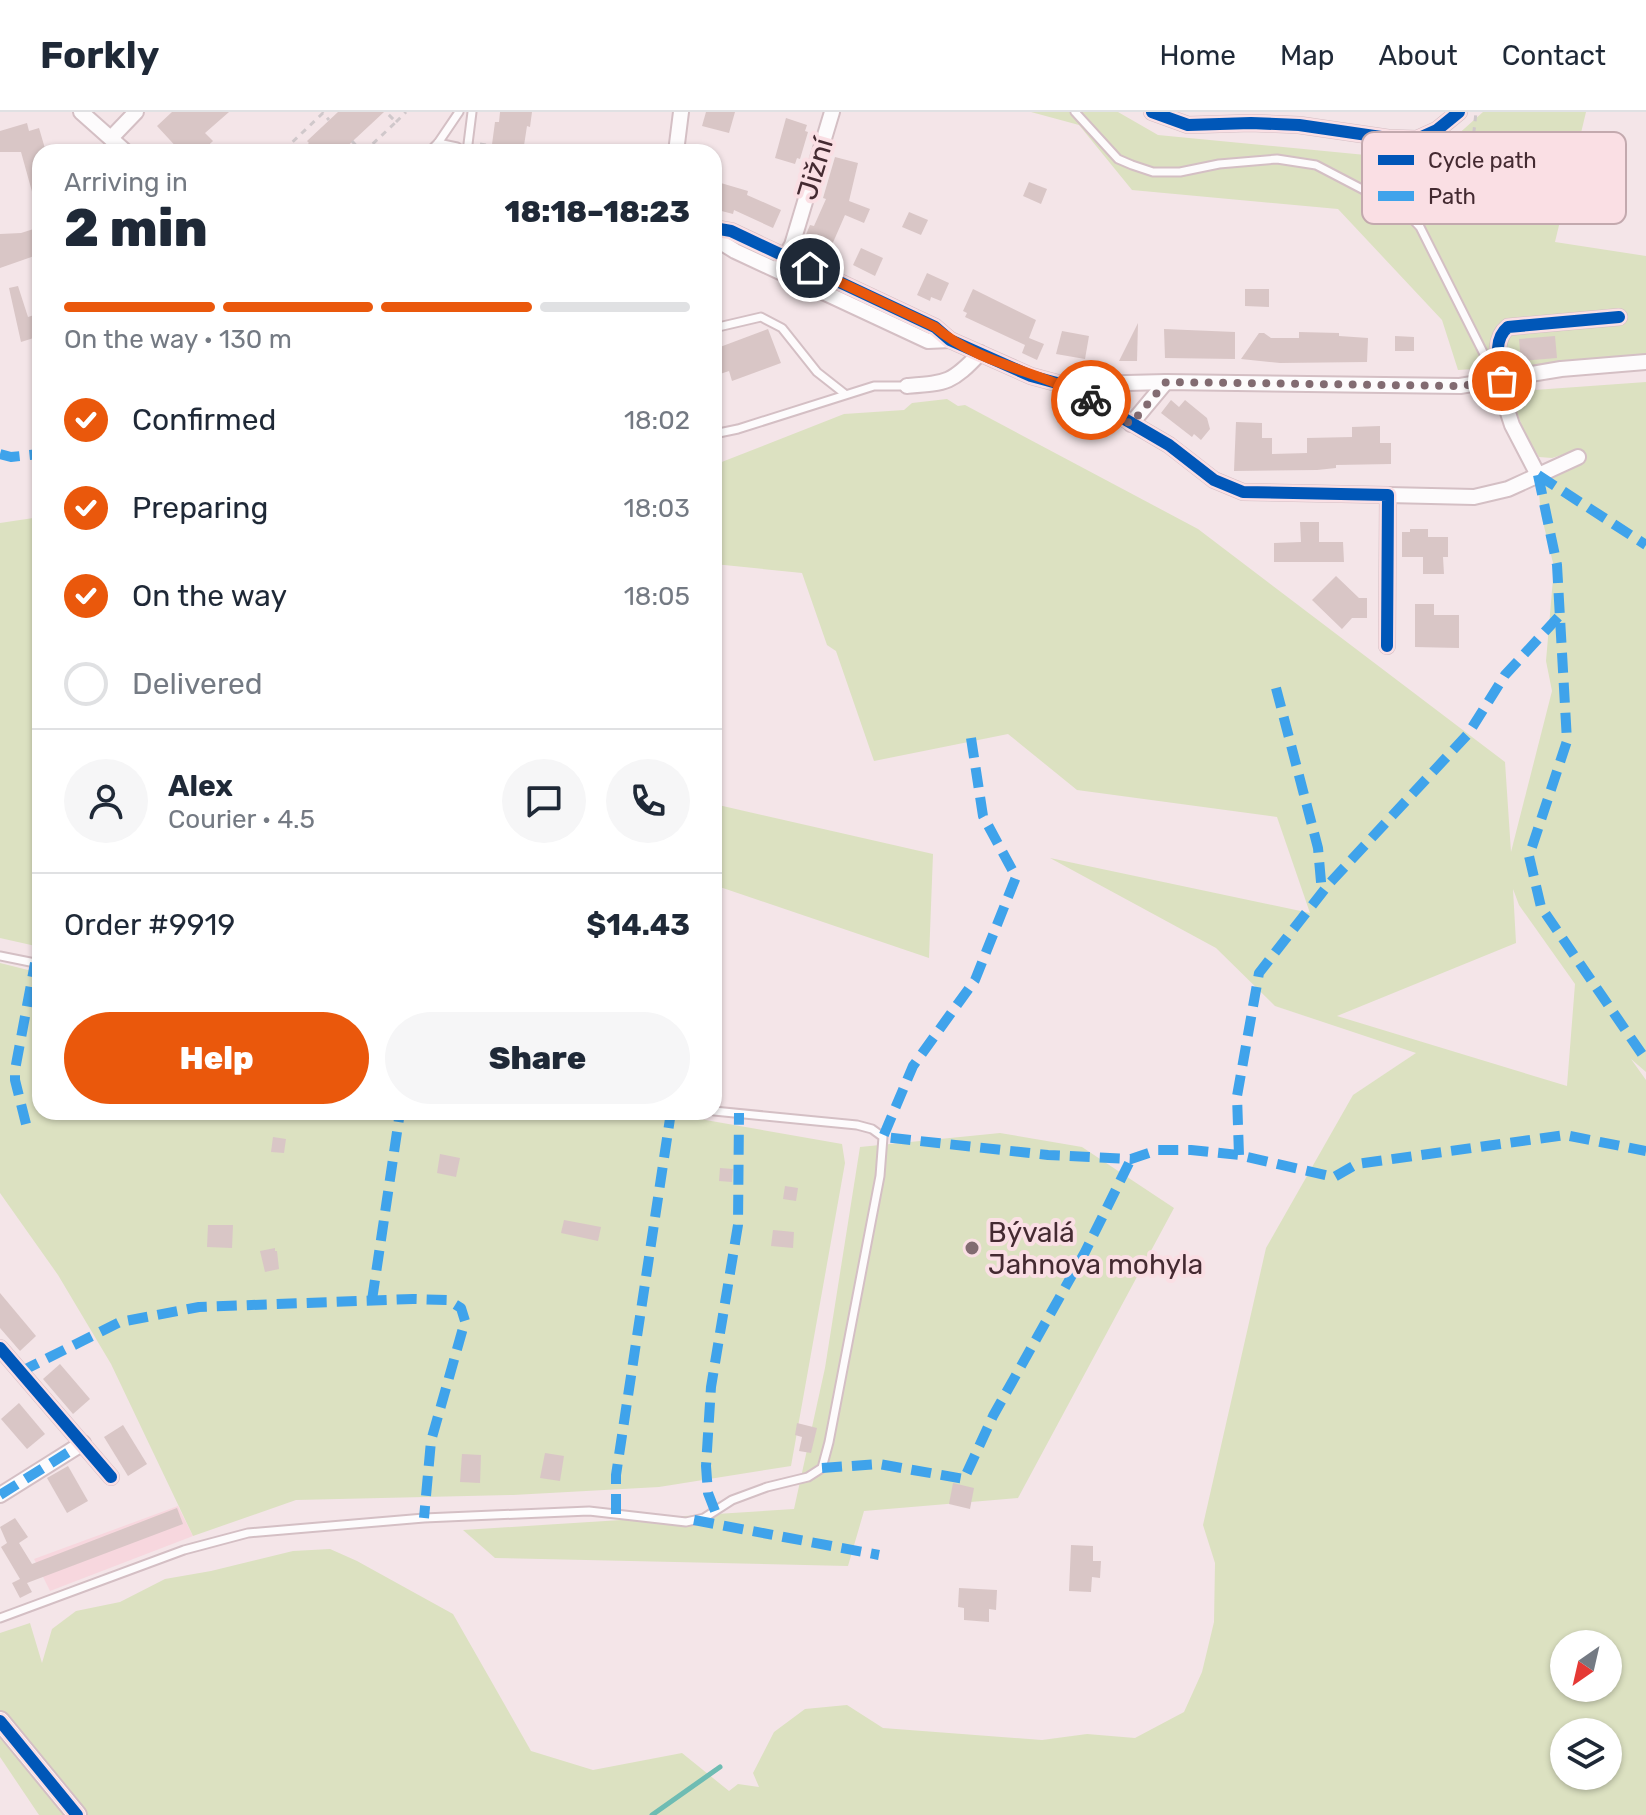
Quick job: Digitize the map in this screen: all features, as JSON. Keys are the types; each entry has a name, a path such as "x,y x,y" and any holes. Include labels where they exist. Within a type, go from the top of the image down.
{"street":[{"path":"81,112 117,144"},
{"path":"111,138 136,112"},
{"path":"677,144 681,112"},
{"name":"Jižní","path":"776,269 792,245 832,112"},
{"path":"1152,112 1188,125 1299,125 1362,134"},
{"path":"1433,132 1459,112"},
{"path":"722,229 786,256 935,327 950,340 1031,376 1068,386 1169,445 1214,480 1243,492 1474,497 1508,489 1578,457"},
{"path":"722,242 928,341 950,340"},
{"path":"1538,475 1512,425 1500,382 1498,343 1502,332 1508,327 1619,317"},
{"path":"907,386 943,384 960,374 980,353"},
{"path":"1087,384 1166,382 1460,386 1500,382 1561,369 1646,362"},
{"path":"1131,424 1166,382"},
{"path":"1387,646 1388,495"},
{"path":"0,1348 111,1477"},
{"path":"0,1495 83,1443"},
{"path":"0,1721 77,1815"}],"lane":[{"path":"443,144 438,143 459,112"},
{"path":"466,144 472,112"},
{"path":"1075,112 1118,159 1153,172 1180,172 1219,164 1277,159 1316,165 1362,189"},
{"path":"1417,224 1500,382"},
{"path":"722,326 761,317 782,328 817,372 845,394"},
{"path":"722,432 874,386 907,386"},
{"path":"0,956 32,962"},
{"path":"0,1618 184,1550 248,1533 424,1518 589,1511 686,1522 704,1518 732,1500 808,1477 822,1468 880,1176 883,1137 872,1129 857,1125 722,1112"}],"path":[{"path":"290,144 324,112 329,120"},
{"path":"386,112 396,122"},
{"path":"372,144 406,112"},
{"path":"1474,132 1476,112"},
{"path":"352,141 355,144"}],"shaded area":[{"path":"178,1506 193,1536 50,1591 34,1559"}],"green space":[{"path":"1031,112 1118,112 1158,135 1362,155 1362,224 1559,224 1555,242 1646,256 1646,358 1458,370 1442,320 1338,209 1132,190 1079,125"},
{"path":"1483,112 1586,112 1581,132 1461,132"},
{"path":"1646,382 1646,1072 1631,1059 1646,1080 1646,1815 39,1815 0,1757 0,1633 30,1623 42,1663 52,1629 76,1611 120,1602 165,1579 293,1551 330,1549 453,1614 531,1751 593,1770 682,1753 729,1791 738,1784 759,1787 753,1773 774,1732 805,1709 847,1705 883,1728 1042,1740 1087,1734 1135,1738 1184,1712 1202,1672 1214,1622 1215,1563 1203,1525 1266,1248 1353,1095 1416,1053 1275,1006 1216,948 1050,858 1310,913 1277,817 1077,790 1008,734 874,761 836,651 827,645 802,573 722,565 722,462 844,414 904,410 912,403 947,399 958,406 965,405 1198,529 1505,762 1511,852 1552,691 1546,661 1554,567 1541,514 1538,484 1583,462 1578,450 1552,458 1539,457 1524,432 1513,401 1522,391","holes":["1513,889 1519,905 1575,984 1567,1086 1337,1016 1516,943"]},
{"path":"32,518 32,945 0,938 0,523"},
{"path":"722,806 933,854 929,958 722,888"},
{"path":"0,963 32,971 32,1120 706,1120 842,1144 845,1163 791,1466 659,1487 513,1495 296,1500 193,1536 111,1364 58,1275 0,1193"},
{"path":"1000,1133 1082,1147 1174,1208 1018,1498 864,1511 848,1566 495,1558 463,1530 794,1509 825,1368 860,1147"}],"building":[{"path":"172,112 229,112 205,133 213,141 210,144 174,144 157,126"},
{"path":"338,112 384,112 350,144 308,144 307,141"},
{"path":"500,112 532,112 524,144 492,144 495,122 499,122"},
{"path":"706,112 735,112 729,133 702,126"},
{"path":"786,118 807,125 800,159 797,158 795,164 775,158"},
{"path":"27,123 29,131 39,128 44,144 32,144 32,192 21,152 0,152 0,131"},
{"path":"835,157 858,163 849,201 870,209 864,223 845,215 828,254 806,245 809,238 805,237 810,225 814,226 826,199 823,198"},
{"path":"1029,182 1047,189 1041,204 1023,196"},
{"path":"722,183 748,191 747,195 781,210 773,228 734,210 733,214 722,211"},
{"path":"909,212 928,220 921,235 902,227"},
{"path":"32,230 32,257 0,268 0,234"},
{"path":"861,248 883,258 875,276 853,265"},
{"path":"927,273 949,283 941,301 931,297 930,301 917,295"},
{"path":"18,286 28,317 32,316 32,339 21,342 9,288"},
{"path":"973,289 1036,320 1029,338 1044,344 1037,360 1022,353 1025,345 965,317 967,313 963,311"},
{"path":"1245,289 1269,289 1269,307 1245,306"},
{"path":"1138,323 1137,361 1119,361"},
{"path":"768,329 781,363 732,381 729,371 722,373 722,346"},
{"path":"1164,329 1235,332 1235,359 1165,358"},
{"path":"1062,331 1089,336 1085,359 1056,354"},
{"path":"1299,332 1339,333 1339,336 1368,338 1367,362 1280,363 1241,359 1259,333 1271,338 1299,338"},
{"path":"1395,336 1414,337 1414,351 1395,351"},
{"path":"1555,336 1557,358 1521,361 1519,339"},
{"path":"1171,400 1179,407 1185,400 1207,418 1210,429 1201,440 1194,434 1192,437 1161,413"},
{"path":"1236,422 1262,423 1262,438 1272,438 1272,454 1307,453 1307,438 1352,437 1352,427 1380,426 1380,443 1391,443 1391,464 1336,465 1336,468 1317,470 1234,471"},
{"path":"1300,522 1319,522 1319,542 1343,542 1344,562 1274,562 1274,543 1301,542"},
{"path":"1410,529 1428,529 1428,537 1448,537 1448,557 1443,557 1444,574 1423,574 1423,557 1402,557 1402,532 1410,532"},
{"path":"1336,576 1359,598 1367,598 1367,618 1352,618 1342,629 1312,600"},
{"path":"1415,604 1434,604 1434,615 1459,615 1459,648 1415,647"},
{"path":"273,1137 286,1139 284,1153 271,1152"},
{"path":"440,1154 460,1158 456,1177 437,1173"},
{"path":"720,1168 733,1169 732,1182 719,1181"},
{"path":"785,1186 798,1188 796,1201 783,1199"},
{"path":"564,1220 601,1227 598,1241 561,1233"},
{"path":"208,1225 233,1225 232,1248 207,1247"},
{"path":"773,1230 794,1232 793,1248 771,1246"},
{"path":"275,1248 279,1269 265,1272 260,1251"},
{"path":"0,1293 36,1336 20,1351 0,1328"},
{"path":"60,1364 90,1399 73,1414 43,1379"},
{"path":"19,1403 45,1434 27,1449 1,1419"},
{"path":"797,1423 817,1428 811,1453 799,1451 802,1437 795,1435"},
{"path":"123,1425 147,1464 128,1476 104,1437"},
{"path":"545,1453 564,1456 560,1481 540,1478"},
{"path":"462,1454 481,1455 480,1483 460,1482"},
{"path":"68,1466 88,1501 67,1513 47,1478"},
{"path":"953,1483 974,1488 970,1509 949,1504"},
{"path":"177,1508 183,1524 27,1583 32,1592 20,1598 12,1583 20,1579 1,1547 7,1543 0,1527 15,1518 28,1537 19,1543 32,1564"},
{"path":"1071,1545 1093,1546 1093,1561 1101,1561 1100,1578 1092,1577 1091,1592 1069,1591"},
{"path":"959,1588 997,1590 996,1610 989,1609 989,1622 964,1620 964,1608 958,1607"}],"waterway":[{"path":"652,1815 720,1767"}],"marked path":[{"path":"0,454 11,457 32,455"},
{"path":"1538,475 1557,565 1567,741 1529,856 1541,907 1646,1060"},
{"path":"1538,475 1646,545"},
{"path":"1239,1155 1237,1096 1259,973 1328,885 1468,734 1505,675 1561,614"},
{"path":"1276,688 1318,848 1322,893"},
{"path":"971,738 983,816 1016,877 975,980 913,1066 883,1137 1048,1155 1131,1159 1158,1150 1191,1150 1239,1155 1334,1177 1357,1164 1565,1135 1646,1151"},
{"path":"26,1124 15,1070 32,979"},
{"path":"715,1511 708,1493 706,1466 711,1387 738,1225 739,1113"},
{"path":"372,1300 399,1120"},
{"path":"616,1514 616,1475 670,1120"},
{"path":"822,1468 879,1464 964,1479 993,1416 1085,1252 1131,1159"},
{"path":"20,1372 120,1322 199,1307 448,1300 461,1308 465,1321 431,1441 424,1518"},
{"path":"0,1495 83,1443"},
{"path":"694,1520 879,1555"}],"cycle path":[{"path":"1152,112 1188,125 1299,125 1362,134"},
{"path":"1433,132 1459,112"},
{"path":"722,229 935,327 950,340 1031,376 1068,386 1169,445 1214,480 1243,492 1388,495 1387,646"},
{"path":"1502,381 1498,345 1508,327 1619,317"},
{"path":"0,1348 111,1477"},
{"path":"0,1721 77,1815"}],"way so far":[{"path":"1091,400 1131,424 1166,382 1460,386 1502,381"}],"place":[{"name":"Bývalá Jahnova mohyla","path":"972,1248"}],"route":[{"path":"810,268 935,327 950,340 1031,376 1068,386 1091,400"}]}
